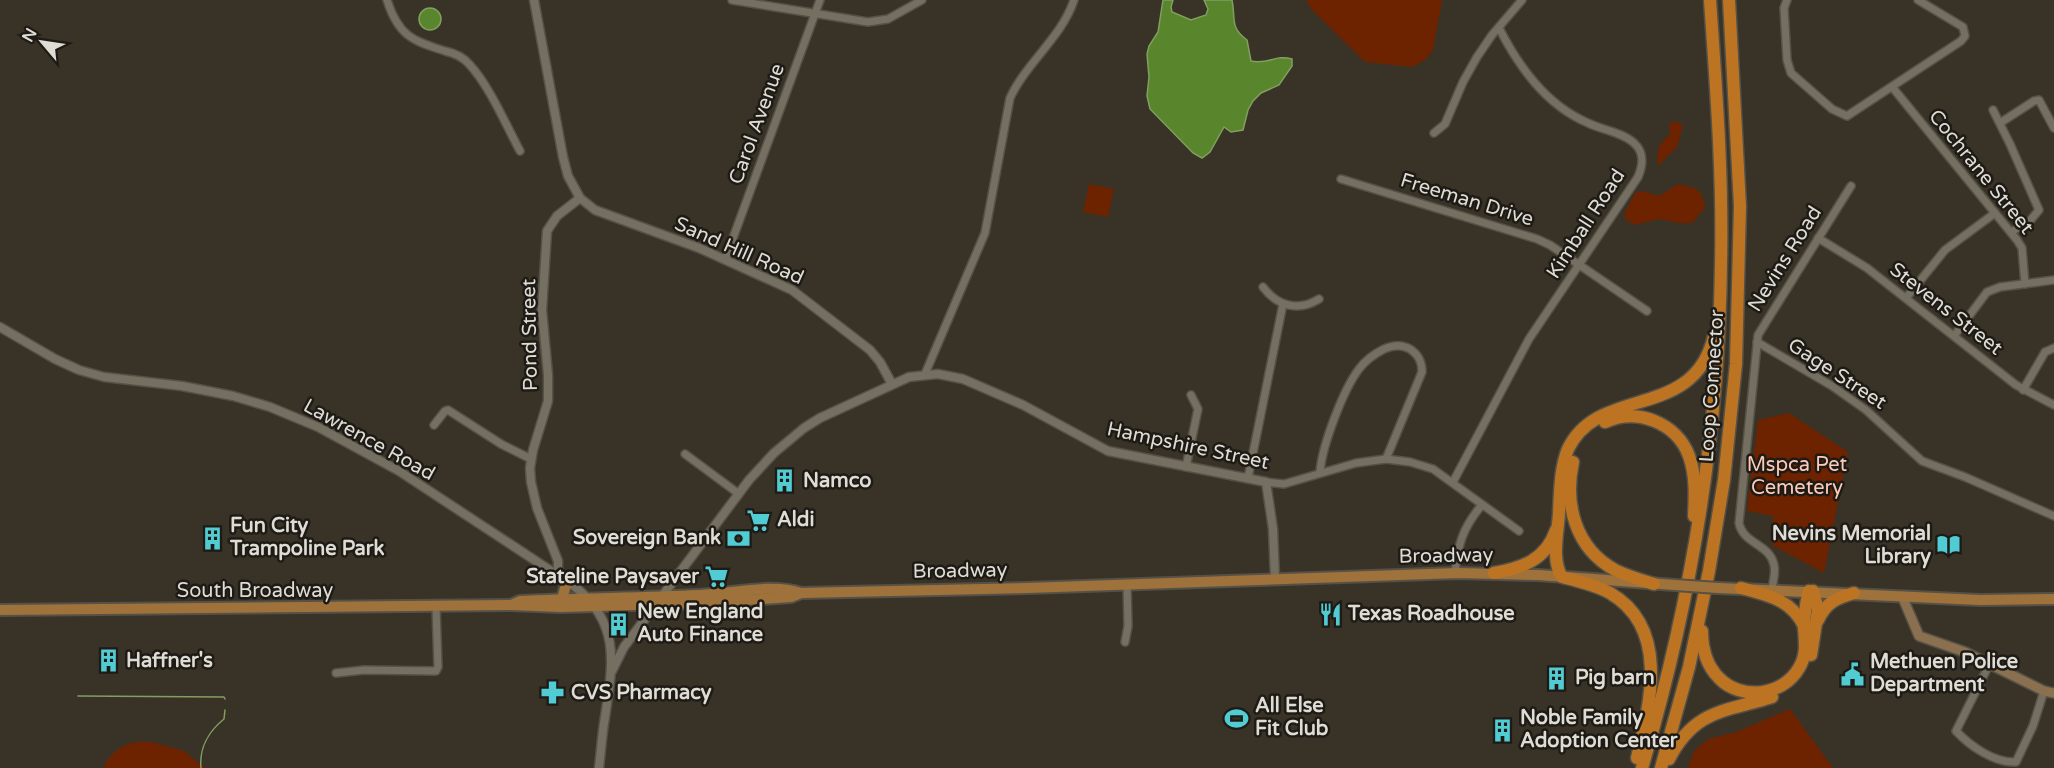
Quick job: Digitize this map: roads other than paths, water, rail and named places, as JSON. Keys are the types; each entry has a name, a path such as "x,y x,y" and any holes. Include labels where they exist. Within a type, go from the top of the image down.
{"highway":[{"name":"Loop Connector","path":"1642,768 1669,675 1684,600 1699,524 1714,404 1721,261 1719,140 1710,0"},
{"name":"Loop Connector","path":"1662,768 1689,667 1709,571 1724,480 1736,364 1740,206 1729,0"},
{"path":"1635,768 1645,720 1652,659 1646,635 1632,612 1616,597 1595,587 1562,577 1559,572 1557,556 1559,518 1565,458 1580,432 1600,416 1671,392 1691,377 1703,363 1710,350 1714,334 1721,261"},
{"path":"1654,584 1621,573 1597,556 1582,538 1572,511 1571,474 1578,447 1596,428 1610,420 1623,417 1646,418 1663,424 1677,436 1689,455 1693,478 1694,515 1684,600"},
{"path":"1494,573 1521,567 1542,554 1553,537 1559,518"},
{"path":"1709,571 1702,629 1703,646 1712,669 1727,684 1742,691 1772,690 1786,682 1798,670 1804,657 1810,625 1818,610 1811,591"},
{"path":"1741,588 1775,597 1810,625"},
{"path":"1662,768 1681,739 1702,719 1779,695 1796,683 1810,661 1810,625 1830,602 1854,593"}],"main road":[{"name":"Broadway","path":"838,592 1494,573 1718,588 1980,600 2054,599"},
{"path":"562,599 567,581"},
{"name":"South Broadway","path":"0,610 511,605 537,608 591,602 660,600 791,590 801,593 838,592"},
{"path":"1902,596 1919,636 1965,652 2049,692"},
{"name":"South Broadway","path":"511,605 520,601 562,599 591,602"}],"street":[{"path":"387,0 394,18 411,39 454,54 470,64 488,91 520,151"},
{"path":"534,0 563,157 568,176 580,198"},
{"path":"732,0 855,21 882,21 922,0"},
{"name":"Carol Avenue","path":"725,260 820,0"},
{"path":"925,374 985,233 1003,128 1011,98 1069,12 1074,0"},
{"path":"1434,133 1445,124 1470,69 1485,45 1522,0"},
{"path":"1787,0 1784,8 1788,67 1810,91 1837,112 1847,116 1893,88 1965,36 1963,27 1918,0"},
{"name":"Kimball Road","path":"1454,482 1529,339 1638,177 1643,162 1635,144 1628,139 1587,123 1553,101 1522,69 1499,28"},
{"name":"Cochrane Street","path":"1893,88 2022,248 2025,284"},
{"path":"2000,123 2039,100 2054,128"},
{"path":"1993,110 2039,210 2029,222 2011,232"},
{"name":"Freeman Drive","path":"1341,179 1537,239 1550,245 1647,311"},
{"name":"Nevins Road","path":"1772,589 1775,571 1772,560 1765,549 1743,534 1739,524 1757,342 1761,329 1851,186"},
{"name":"Sand Hill Road","path":"580,198 595,210 675,238 775,281 803,298 870,350 880,362 892,384"},
{"name":"Pond Street","path":"556,574 558,561 532,488 530,468 548,401 542,310 547,231 557,216 580,198"},
{"path":"1906,298 1945,250 1995,213"},
{"name":"Stevens Street","path":"1818,238 1848,255 1906,298 2023,390 2054,405"},
{"path":"1954,336 1986,292 2000,287 2054,280"},
{"path":"1263,287 1276,301 1283,304 1305,306 1319,299"},
{"path":"1248,478 1283,304"},
{"name":"Lawrence Road","path":"0,327 55,359 79,370 104,377 182,386 233,396 303,420 399,471 567,581 591,602"},
{"name":"Gage Street","path":"1757,342 1832,386 1866,410 1922,462 1965,477 2054,516"},
{"path":"1320,472 1321,459 1329,432 1358,370 1366,361 1383,350 1392,346 1403,346 1420,359 1422,372 1386,459"},
{"path":"2023,390 2045,352 2054,348"},
{"name":"Hampshire Street","path":"612,671 629,640 767,460 804,428 826,415 892,384 925,374 954,376 981,386 1023,405 1108,451 1266,482 1284,484 1356,463 1386,459 1410,462 1433,469 1454,482 1481,506 1519,531"},
{"path":"1186,467 1198,409 1191,395"},
{"path":"435,425 448,410 501,444 531,459"},
{"path":"685,454 739,494"},
{"path":"1266,482 1273,529 1275,578"},
{"path":"1455,573 1462,534 1481,506"},
{"path":"1125,642 1128,626 1127,584"},
{"path":"591,602 609,636 612,671 599,768"},
{"path":"336,673 364,670 436,671 438,659 436,607"},
{"path":"609,636 619,642 629,640"},
{"path":"1989,664 1956,731 1969,745 2008,762 2016,762 2049,692"}],"waterway":[{"path":"78,696 224,697 225,699"},
{"path":"201,768 203,747 214,729 224,719 225,710"}],"place":[{"name":"Namco","path":"785,481"},
{"name":"Aldi","path":"759,520"},
{"name":"Fun City Trampoline Park","path":"212,538"},
{"name":"Sovereign Bank","path":"739,538"},
{"name":"Nevins Memorial Library","path":"1949,545"},
{"name":"Stateline Paysaver","path":"717,577"},
{"name":"Texas Roadhouse","path":"1330,614"},
{"name":"New England Auto Finance","path":"619,624"},
{"name":"Haffner's","path":"108,661"},
{"name":"Methuen Police Department","path":"1852,674"},
{"name":"Pig barn","path":"1557,678"},
{"name":"CVS Pharmacy","path":"553,693"},
{"name":"All Else Fit Club","path":"1237,718"},
{"name":"Noble Family Adoption Center","path":"1502,730"}],"park label":[{"name":"Mspca Pet Cemetery","path":"1797,476"}]}
